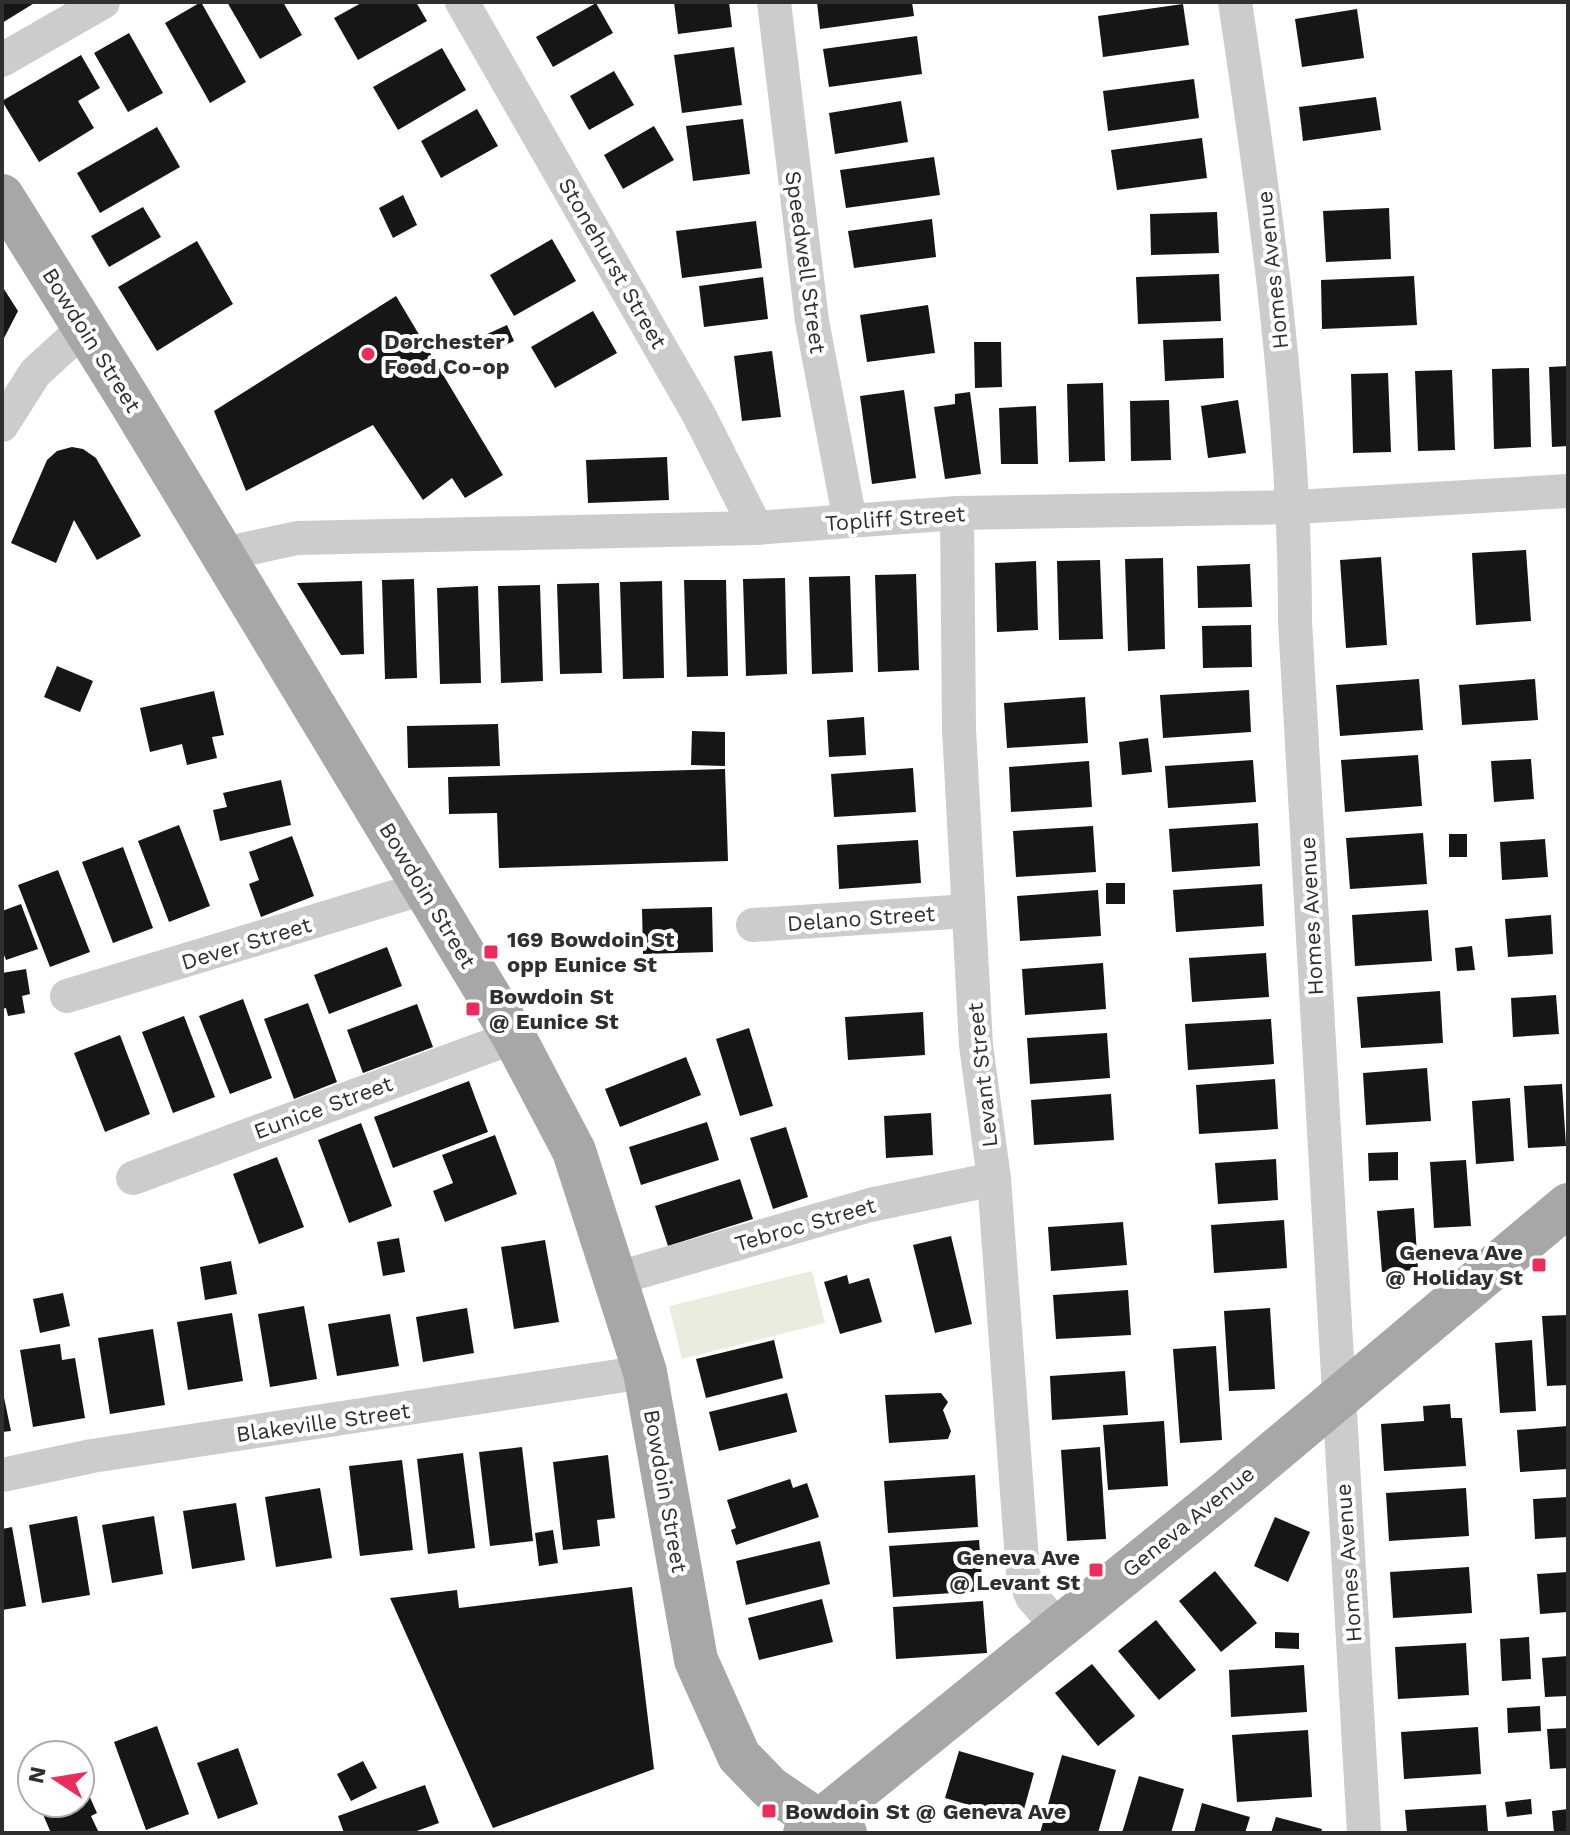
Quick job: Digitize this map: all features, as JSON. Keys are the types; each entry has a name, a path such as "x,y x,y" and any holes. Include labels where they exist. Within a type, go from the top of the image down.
{"main road":[{"name":"Bowdoin Street","path":"2,196 85,327 514,1037 574,1151 618,1278 645,1372 696,1660 739,1756 770,1788 823,1829"},
{"name":"Geneva Avenue","path":"823,1829 1057,1626 1224,1494 1568,1205"}],"street":[{"path":"2,60 103,2"},
{"name":"Stonehurst Street","path":"462,2 699,415 756,528"},
{"name":"Speedwell Street","path":"774,2 812,321 850,521"},
{"name":"Homes Avenue","path":"1235,2 1269,232 1295,507 1295,621 1364,1833"},
{"path":"2,425 35,373 85,327"},
{"name":"Topliff Street","path":"223,554 297,538 756,528 957,513 1295,507 1568,491"},
{"name":"Levant Street","path":"957,513 959,729 976,1045 994,1179 1023,1574 1032,1597 1057,1626"},
{"name":"Dever Street","path":"67,996 424,888"},
{"name":"Delano Street","path":"753,925 968,911"},
{"name":"Eunice Street","path":"133,1178 514,1037"},
{"name":"Tebroc Street","path":"618,1278 870,1205 994,1179"},
{"name":"Blakeville Street","path":"2,1475 92,1456 645,1372"}],"green space":[{"path":"812,1271 825,1323 682,1359 669,1306"}],"building":[{"path":"2,2 36,2 2,23"},
{"path":"201,2 246,82 210,103 165,23"},
{"path":"227,2 283,2 302,35 260,59"},
{"path":"363,2 416,2 427,21 358,60 334,18"},
{"path":"674,2 729,2 732,27 678,34"},
{"path":"817,2 912,2 914,16 820,29"},
{"path":"596,3 613,33 553,67 536,37"},
{"path":"1183,4 1189,45 1103,57 1098,16"},
{"path":"1357,9 1364,58 1302,67 1295,19"},
{"path":"129,33 163,93 128,112 94,53"},
{"path":"917,36 922,74 829,87 823,49"},
{"path":"734,47 742,105 682,113 674,55"},
{"path":"442,48 466,90 398,130 373,87"},
{"path":"81,55 100,88 78,101 94,128 39,162 2,101"},
{"path":"614,71 634,105 589,130 570,96"},
{"path":"1194,79 1199,118 1108,131 1103,91"},
{"path":"1376,97 1381,130 1303,141 1299,107"},
{"path":"901,101 908,142 835,154 829,113"},
{"path":"477,109 498,146 441,178 421,141"},
{"path":"743,119 750,174 693,181 686,126"},
{"path":"654,126 674,160 623,189 604,155"},
{"path":"157,127 180,167 100,213 77,173"},
{"path":"1202,138 1207,178 1117,190 1111,150"},
{"path":"934,157 940,195 846,208 840,170"},
{"path":"403,195 417,225 393,238 379,208"},
{"path":"143,207 161,237 109,267 91,236"},
{"path":"1389,208 1391,259 1326,262 1323,211"},
{"path":"1217,212 1219,253 1151,255 1150,214"},
{"path":"932,219 936,257 854,268 848,231"},
{"path":"756,221 762,268 682,278 676,231"},
{"path":"552,239 576,281 514,316 490,275"},
{"path":"197,241 233,304 157,351 118,287"},
{"path":"1219,274 1221,321 1138,324 1136,277"},
{"path":"1414,276 1417,325 1322,329 1321,280"},
{"path":"763,277 768,319 704,327 699,286"},
{"path":"2,286 18,311 2,342"},
{"name":"Dorchester Food Co-op","path":"396,296 503,475 465,498 452,478 423,500 373,425 246,491 214,411"},
{"path":"928,305 935,353 867,362 860,315"},
{"path":"593,311 617,353 555,388 531,347"},
{"path":"507,325 514,341 490,352 483,336"},
{"path":"1223,338 1224,378 1165,381 1163,340"},
{"path":"974,342 1001,342 1002,387 975,388"},
{"path":"772,351 781,417 742,421 734,356"},
{"path":"1568,366 1568,446 1552,447 1549,367"},
{"path":"1529,368 1531,447 1494,449 1492,369"},
{"path":"1452,370 1455,450 1418,451 1415,371"},
{"path":"1388,373 1391,452 1353,453 1351,374"},
{"path":"1103,383 1105,461 1069,462 1067,384"},
{"path":"904,390 916,478 872,484 860,396"},
{"path":"970,392 981,474 945,479 934,407 955,404 955,394"},
{"path":"1169,400 1171,460 1131,461 1130,401"},
{"path":"1238,400 1246,453 1208,458 1201,406"},
{"path":"1036,406 1038,464 1001,464 999,408"},
{"path":"72,447 83,449 96,458 141,536 97,560 74,520 56,563 11,543 47,460 57,451"},
{"path":"667,457 669,500 588,503 586,460"},
{"path":"1526,550 1531,621 1476,625 1472,553"},
{"path":"1381,557 1387,645 1346,648 1340,560"},
{"path":"1163,558 1165,649 1128,651 1125,559"},
{"path":"1100,560 1103,639 1059,640 1057,561"},
{"path":"1036,561 1038,630 997,632 995,563"},
{"path":"1250,564 1252,607 1198,608 1197,566"},
{"path":"916,574 919,670 878,672 875,575"},
{"path":"850,576 853,672 812,674 809,577"},
{"path":"785,578 787,674 746,676 743,579"},
{"path":"414,579 417,678 385,679 382,580"},
{"path":"684,580 726,580 728,676 687,677"},
{"path":"362,581 364,654 341,655 297,583"},
{"path":"662,581 664,678 623,679 620,582"},
{"path":"599,583 602,673 560,674 557,584"},
{"path":"540,585 543,681 501,683 498,586"},
{"path":"478,586 481,683 440,684 437,588"},
{"path":"1251,625 1252,667 1203,668 1202,626"},
{"path":"57,666 93,681 80,712 44,697"},
{"path":"1419,679 1423,730 1340,736 1336,685"},
{"path":"1535,679 1538,720 1462,725 1459,685"},
{"path":"1249,690 1251,732 1163,738 1160,695"},
{"path":"214,691 224,735 212,737 217,758 187,765 182,744 150,752 140,708"},
{"path":"1085,697 1088,743 1007,748 1004,703"},
{"path":"864,717 866,755 829,757 827,720"},
{"path":"498,724 500,766 408,768 407,726"},
{"path":"692,731 725,732 725,766 691,765"},
{"path":"1148,738 1152,772 1122,775 1119,742"},
{"path":"1418,755 1422,806 1345,812 1341,760"},
{"path":"1531,759 1534,799 1494,802 1491,761"},
{"path":"1253,760 1256,802 1168,808 1165,766"},
{"path":"1089,761 1092,807 1011,812 1009,767"},
{"path":"913,768 916,812 834,817 831,774"},
{"path":"725,769 728,861 499,868 497,813 449,814 448,777"},
{"path":"281,780 291,825 220,841 213,810 227,807 223,793"},
{"path":"1258,823 1260,866 1172,872 1169,829"},
{"path":"179,825 210,906 169,922 138,841"},
{"path":"1093,826 1096,872 1016,877 1013,831"},
{"path":"1423,833 1427,884 1350,889 1346,838"},
{"path":"1449,834 1467,834 1467,857 1449,857"},
{"path":"292,836 314,896 261,917 249,884 259,880 249,852"},
{"path":"1545,839 1548,877 1502,880 1500,842"},
{"path":"918,840 921,883 839,889 837,845"},
{"path":"123,847 153,928 113,943 82,862"},
{"path":"58,870 90,952 50,967 18,885"},
{"path":"1106,883 1125,883 1125,904 1106,904"},
{"path":"1262,884 1264,926 1176,932 1173,890"},
{"path":"1098,890 1101,936 1020,941 1017,896"},
{"path":"21,904 38,949 6,960 2,950 2,911"},
{"path":"712,907 713,952 643,954 642,909"},
{"path":"1428,910 1432,961 1355,966 1352,915"},
{"path":"1551,915 1553,954 1508,957 1505,919"},
{"path":"1472,946 1475,970 1457,971 1455,948"},
{"path":"387,947 402,986 329,1014 314,975"},
{"path":"1266,953 1269,997 1192,1002 1189,958"},
{"path":"1103,963 1106,1009 1025,1015 1022,969"},
{"path":"26,969 30,994 22,996 25,1013 8,1016 6,1008 2,1009 2,973"},
{"path":"1440,991 1443,1043 1361,1048 1357,997"},
{"path":"1556,995 1559,1034 1513,1037 1511,998"},
{"path":"243,999 272,1078 230,1094 199,1016"},
{"path":"308,1003 337,1082 294,1099 264,1019"},
{"path":"417,1004 433,1047 363,1073 347,1030"},
{"path":"923,1012 925,1055 848,1060 845,1017"},
{"path":"184,1016 215,1097 173,1113 142,1032"},
{"path":"1271,1019 1274,1064 1188,1070 1185,1024"},
{"path":"749,1028 773,1106 740,1116 716,1039"},
{"path":"1107,1033 1110,1078 1030,1084 1027,1038"},
{"path":"120,1035 150,1114 105,1132 74,1053"},
{"path":"686,1057 701,1095 620,1127 605,1089"},
{"path":"1427,1068 1431,1121 1366,1125 1363,1073"},
{"path":"1275,1079 1278,1129 1199,1134 1196,1085"},
{"path":"469,1081 488,1132 393,1168 374,1117"},
{"path":"1562,1084 1566,1146 1528,1148 1524,1086"},
{"path":"1111,1094 1114,1140 1034,1145 1031,1100"},
{"path":"1510,1098 1514,1161 1476,1164 1472,1101"},
{"path":"931,1113 933,1155 886,1158 884,1116"},
{"path":"707,1122 719,1160 641,1185 629,1147"},
{"path":"361,1123 392,1206 349,1223 318,1140"},
{"path":"786,1127 808,1197 773,1209 750,1138"},
{"path":"495,1135 517,1194 445,1222 433,1191 453,1183 442,1155"},
{"path":"1398,1152 1398,1180 1369,1181 1368,1153"},
{"path":"277,1157 304,1227 259,1244 233,1174"},
{"path":"1276,1159 1278,1200 1218,1204 1215,1163"},
{"path":"1466,1160 1471,1226 1434,1228 1430,1162"},
{"path":"740,1179 753,1219 668,1246 655,1206"},
{"path":"1414,1208 1418,1270 1382,1272 1377,1211"},
{"path":"1284,1220 1287,1268 1214,1273 1211,1225"},
{"path":"1123,1222 1127,1265 1051,1271 1048,1227"},
{"path":"951,1236 972,1324 935,1333 913,1245"},
{"path":"399,1238 405,1272 383,1276 377,1242"},
{"path":"545,1240 559,1322 514,1329 501,1247"},
{"path":"231,1261 237,1294 205,1300 200,1267"},
{"path":"847,1275 849,1284 869,1278 882,1322 840,1334 824,1282"},
{"path":"1128,1290 1131,1335 1056,1339 1053,1295"},
{"path":"63,1293 70,1326 40,1333 33,1299"},
{"path":"304,1306 317,1379 270,1387 258,1314"},
{"path":"467,1308 474,1353 423,1362 416,1317"},
{"path":"1270,1308 1275,1389 1229,1391 1224,1311"},
{"path":"232,1313 243,1381 188,1390 177,1322"},
{"path":"390,1314 399,1366 337,1376 328,1324"},
{"path":"1568,1315 1568,1385 1547,1386 1542,1316"},
{"path":"153,1329 165,1405 110,1414 98,1338"},
{"path":"774,1340 783,1378 706,1398 696,1359"},
{"path":"1532,1340 1536,1411 1500,1413 1495,1343"},
{"path":"60,1344 62,1360 75,1358 85,1418 33,1427 20,1350"},
{"path":"1216,1346 1222,1440 1180,1443 1173,1349"},
{"path":"1125,1371 1128,1415 1052,1420 1050,1376"},
{"path":"2,1388 11,1431 2,1432"},
{"path":"787,1393 797,1432 719,1451 709,1412"},
{"path":"941,1393 948,1402 943,1410 951,1431 948,1439 889,1443 885,1395"},
{"path":"1450,1404 1451,1418 1462,1418 1466,1466 1384,1471 1381,1424 1424,1421 1423,1406"},
{"path":"1164,1421 1168,1486 1108,1490 1103,1425"},
{"path":"1568,1426 1568,1469 1520,1472 1517,1430"},
{"path":"522,1447 533,1541 490,1546 479,1452"},
{"path":"1100,1447 1106,1539 1067,1541 1061,1450"},
{"path":"463,1453 475,1548 428,1554 417,1459"},
{"path":"608,1455 615,1518 597,1520 600,1546 563,1550 553,1462"},
{"path":"402,1460 413,1550 360,1556 349,1466"},
{"path":"975,1475 978,1527 888,1533 884,1481"},
{"path":"790,1479 793,1488 807,1483 819,1517 736,1545 731,1530 736,1528 727,1500"},
{"path":"320,1488 332,1558 276,1567 265,1497"},
{"path":"1466,1488 1469,1536 1389,1541 1386,1493"},
{"path":"1568,1497 1568,1537 1535,1539 1533,1499"},
{"path":"236,1503 245,1560 192,1569 183,1511"},
{"path":"77,1516 90,1595 42,1603 29,1525"},
{"path":"154,1516 163,1574 112,1583 102,1525"},
{"path":"1275,1517 1310,1532 1288,1582 1254,1566"},
{"path":"12,1527 26,1606 2,1610 2,1529"},
{"path":"553,1530 558,1563 539,1566 535,1533"},
{"path":"979,1540 983,1591 893,1597 889,1546"},
{"path":"820,1541 830,1584 746,1605 736,1561"},
{"path":"1469,1567 1472,1613 1393,1618 1390,1572"},
{"path":"1215,1571 1257,1623 1221,1652 1179,1601"},
{"path":"1568,1572 1568,1612 1540,1614 1537,1574"},
{"path":"632,1587 654,1769 493,1828 390,1598 457,1590 459,1608"},
{"path":"822,1599 833,1642 759,1660 748,1618"},
{"path":"983,1601 987,1653 896,1659 893,1607"},
{"path":"1156,1620 1196,1670 1159,1700 1118,1651"},
{"path":"1275,1632 1299,1633 1299,1649 1275,1648"},
{"path":"1529,1637 1531,1679 1502,1681 1500,1639"},
{"path":"1466,1643 1469,1695 1398,1699 1395,1647"},
{"path":"1568,1656 1568,1696 1545,1697 1542,1658"},
{"path":"1092,1664 1135,1716 1098,1746 1055,1693"},
{"path":"1304,1665 1307,1712 1231,1717 1229,1670"},
{"path":"1540,1706 1541,1731 1508,1733 1507,1708"},
{"path":"157,1726 189,1814 146,1830 114,1742"},
{"path":"1478,1727 1481,1774 1404,1779 1401,1732"},
{"path":"1568,1728 1568,1768 1550,1769 1547,1729"},
{"path":"1308,1730 1312,1797 1237,1802 1232,1735"},
{"path":"238,1748 258,1804 218,1819 197,1763"},
{"path":"959,1751 1034,1773 1021,1820 945,1798"},
{"path":"1062,1755 1116,1770 1098,1833 1040,1833"},
{"path":"363,1761 377,1788 351,1801 337,1774"},
{"path":"1139,1776 1184,1789 1171,1833 1122,1833"},
{"path":"425,1785 439,1823 411,1833 344,1833 338,1816"},
{"path":"1531,1799 1532,1814 1507,1817 1505,1802"},
{"path":"1202,1803 1250,1817 1245,1833 1194,1833"},
{"path":"1486,1805 1488,1833 1407,1833 1405,1810"},
{"path":"1568,1809 1568,1833 1554,1833 1552,1811"},
{"path":"1276,1817 1322,1829 1321,1833 1271,1833"},
{"path":"45,1819 92,1819 99,1833 51,1833"}],"place":[{"name":"Dorchester Food Co-op","path":"368,354"},
{"name":"169 Bowdoin St opp Eunice St","path":"491,952"},
{"name":"Bowdoin St @ Eunice St","path":"473,1009"},
{"name":"Geneva Ave @ Holiday St","path":"1539,1265"},
{"name":"Geneva Ave @ Levant St","path":"1096,1570"},
{"name":"Bowdoin St @ Geneva Ave","path":"769,1811"}]}
